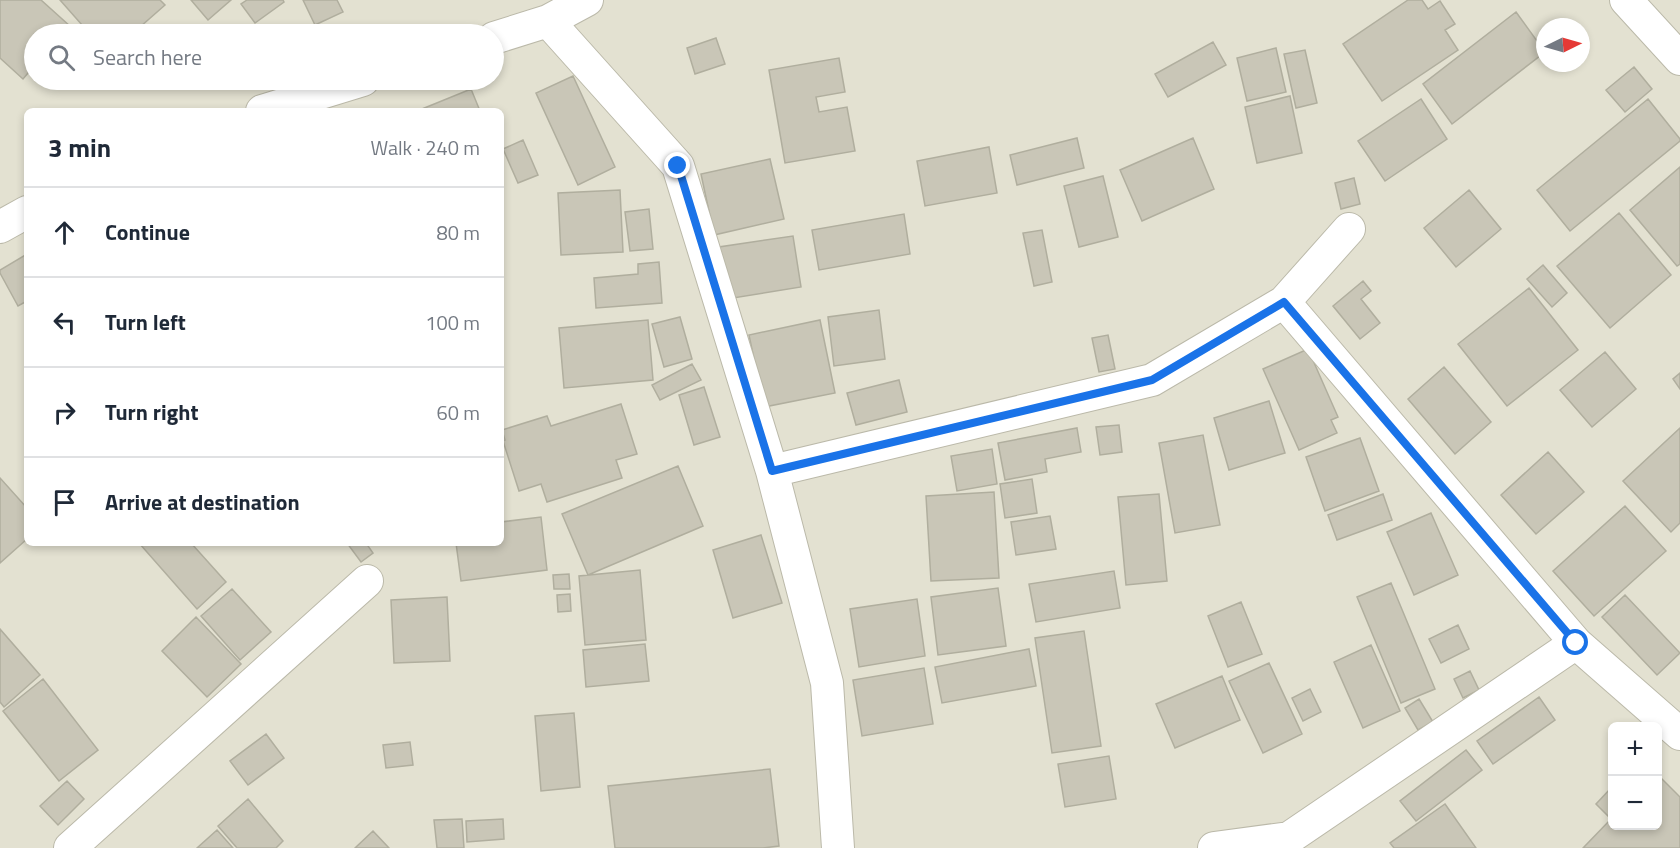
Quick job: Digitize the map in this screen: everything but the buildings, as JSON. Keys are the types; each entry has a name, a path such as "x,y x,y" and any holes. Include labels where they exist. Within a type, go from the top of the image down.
{"street":[{"path":"504,36 548,21 587,0"},
{"path":"1626,0 1680,59"},
{"path":"548,21 678,166 772,471 827,683 838,848"},
{"path":"272,108 330,90"},
{"path":"0,227 24,214"},
{"path":"772,471 1152,380 1284,302 1349,229"},
{"path":"1284,302 1576,643 1680,734"},
{"path":"70,848 367,581"},
{"path":"1214,848 1289,838 1576,643"}],"route":[{"path":"678,166 772,471 1152,380 1284,302 1576,643"}]}
